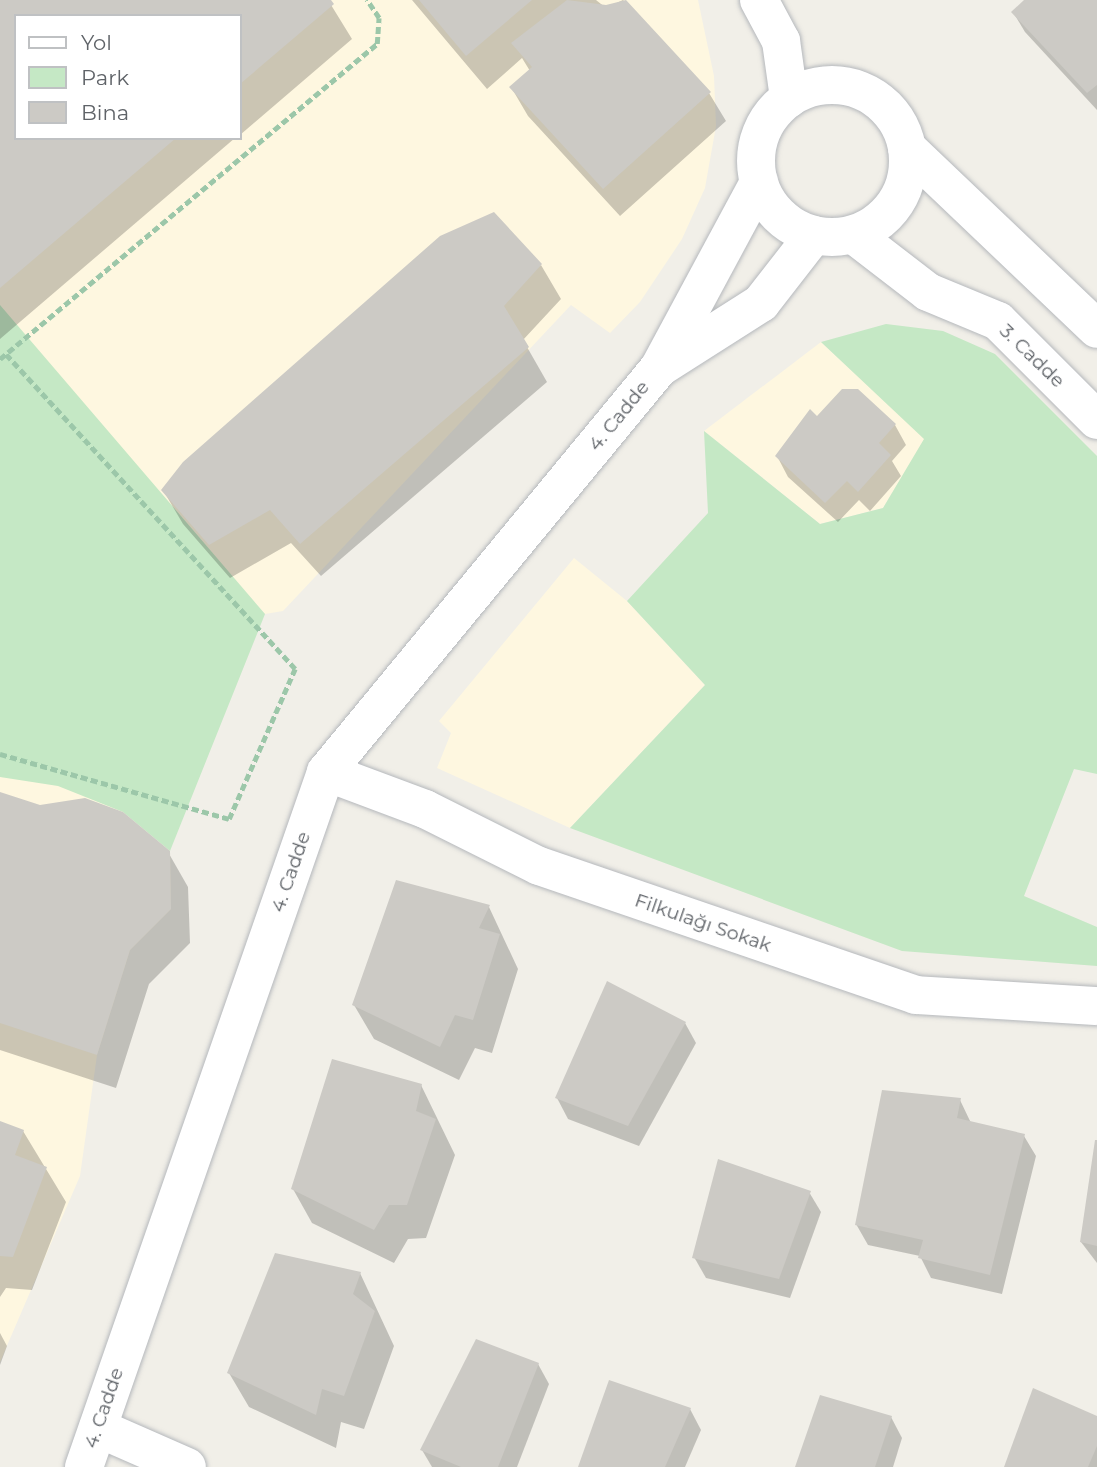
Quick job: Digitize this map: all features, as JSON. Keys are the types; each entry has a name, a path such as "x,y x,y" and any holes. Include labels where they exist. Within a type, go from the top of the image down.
{"street":[{"path":"759,0 781,41 789,98"},
{"path":"781,41 835,85 882,103 908,148 1097,329"},
{"path":"659,368 759,182 761,136 789,98 835,85"},
{"path":"759,182 779,216 814,235 854,235 891,210 908,170 908,148"},
{"path":"659,368 761,303 814,235"},
{"name":"3. Cadde","path":"854,235 928,292 998,321 1097,420"},
{"name":"4. Cadde","path":"84,1467 326,772 659,368"},
{"name":"Filkulağı Sokak","path":"326,772 425,809 539,866 916,995 1097,1006"},
{"path":"98,1428 187,1467"}],"path":[{"path":"0,359 377,44 379,18 367,0"},
{"path":"0,754 229,819 295,669 6,355"}],"shaded area":[{"path":"0,0 698,0 714,76 716,126 705,188 682,239 640,302 610,333 571,305 283,611 265,614 240,586 123,812 170,851 171,909 130,950 97,1055 80,1176 0,1362"},
{"path":"821,342 925,439 883,508 820,524 704,431"},
{"path":"574,558 627,601 705,685 570,828 437,768 451,733 439,721"}],"green space":[{"path":"0,305 265,614 170,851 123,812 58,786 0,777"},
{"path":"886,324 943,331 995,354 1097,456 1097,774 1074,769 1024,896 1097,927 1097,966 902,951 570,828 705,685 627,601 708,513 704,431 820,524 883,508 924,439 821,342"}],"building":[{"path":"0,0 331,0 334,4 242,82 242,14 14,14 14,140 174,140 0,288"},
{"path":"419,0 532,0 466,56"},
{"path":"567,0 606,5 626,0 711,92 603,189 509,87 532,67 511,43"},
{"path":"1024,0 1097,0 1097,85 1087,93 1011,12"},
{"path":"494,212 542,264 504,306 529,347 300,544 270,510 209,545 161,490 183,462 440,236"},
{"path":"842,389 858,389 896,424 879,443 891,455 858,492 847,481 825,503 775,456 810,409 817,416"},
{"path":"0,792 40,805 85,798 123,812 170,851 171,909 130,950 97,1055 0,1023"},
{"path":"396,880 490,905 479,928 500,934 473,1020 455,1015 440,1047 352,1005"},
{"path":"607,981 686,1022 628,1126 555,1098"},
{"path":"332,1059 422,1084 416,1111 436,1119 407,1205 389,1205 374,1230 291,1189"},
{"path":"882,1090 961,1098 957,1118 1025,1134 990,1275 918,1258 923,1240 855,1225"},
{"path":"0,1121 24,1130 15,1155 47,1167 13,1257 0,1256"},
{"path":"1097,1140 1097,1246 1080,1242"},
{"path":"718,1159 811,1191 779,1279 692,1258"},
{"path":"275,1253 361,1272 353,1294 375,1311 344,1396 322,1389 316,1415 227,1373"},
{"path":"476,1339 539,1363 498,1467 461,1467 420,1450"},
{"path":"609,1380 691,1408 665,1467 578,1467"},
{"path":"1033,1388 1097,1416 1097,1446 1088,1467 1004,1467"},
{"path":"820,1395 892,1416 875,1467 795,1467"}]}
